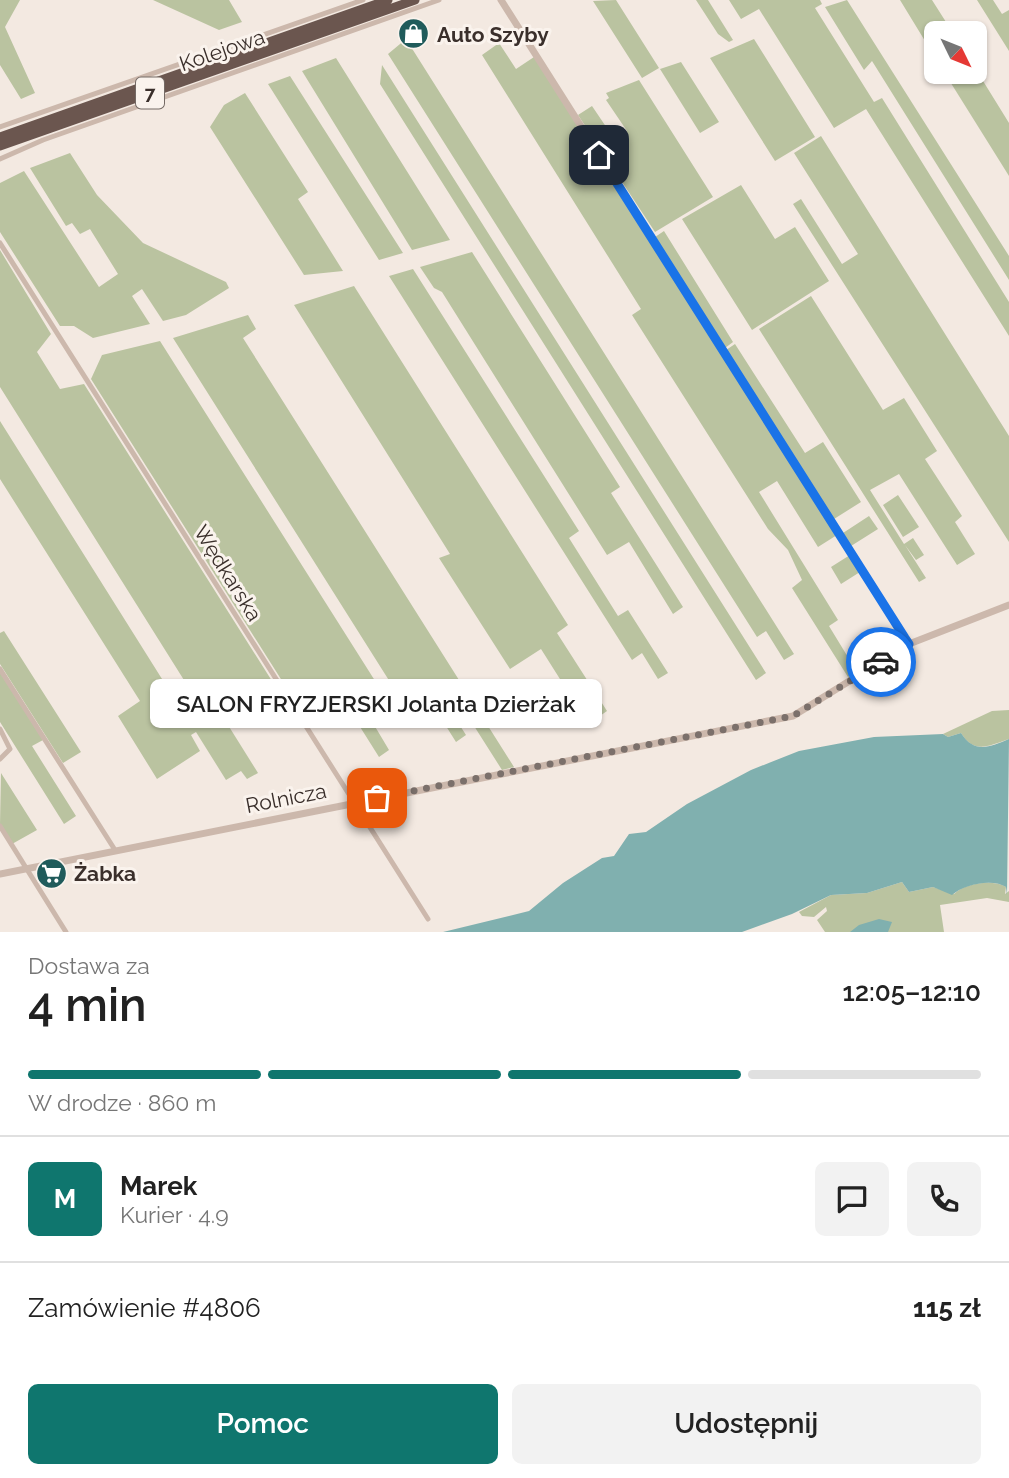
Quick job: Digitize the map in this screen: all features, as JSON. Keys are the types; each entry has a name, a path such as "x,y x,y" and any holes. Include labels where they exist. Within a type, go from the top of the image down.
{"highway":[{"name":"Kolejowa","path":"0,136 388,0"},
{"name":"Kolejowa","path":"0,146 415,0"}],"street":[{"path":"0,127 363,0"},
{"path":"0,159 43,140 439,0"},
{"path":"501,0 909,644"},
{"name":"Wędkarska","path":"0,243 428,919"},
{"name":"Rolnicza","path":"0,873 793,716 909,644 1009,605"},
{"path":"0,669 115,850"},
{"path":"0,729 10,744 8,754 0,759"},
{"path":"0,826 65,932"}],"green space":[{"path":"0,0 20,0 5,27 35,93 21,99 0,65"},
{"path":"153,0 229,0 242,22 219,30"},
{"path":"616,0 659,68 642,78 593,1"},
{"path":"696,0 708,0 733,40 729,42 718,34"},
{"path":"729,0 820,0 822,4 815,8 874,102 882,98 1009,302 1009,336 866,109 834,128 759,9 741,19"},
{"path":"847,0 1009,256 1009,280 872,61 864,70 825,7"},
{"path":"900,0 932,0 945,21 924,21 924,39"},
{"path":"977,0 993,0 1002,14 1009,10 1009,51"},
{"path":"406,39 794,654 784,660 766,631 757,637 388,54"},
{"path":"754,39 815,137 775,161 710,58"},
{"path":"499,43 516,69 534,57 837,535 818,547 777,481 759,492 838,620 829,626 857,672 848,677 792,588 802,580 788,550 768,529 632,315 641,309 482,55"},
{"path":"336,58 450,240 412,250 302,71"},
{"path":"681,62 719,122 700,133 660,69"},
{"path":"382,65 766,673 756,680 380,84"},
{"path":"290,76 403,253 379,260 268,84"},
{"path":"639,80 713,197 655,232 578,115 592,106 615,140 627,131 606,100 609,98 606,93"},
{"path":"952,84 985,84 1009,123 1009,176"},
{"path":"245,93 308,192 298,199 343,271 304,275 210,127 224,105"},
{"path":"821,136 1009,436 1009,542 793,204 801,199 842,264 858,254 794,153"},
{"path":"70,153 97,195 143,243 226,282 229,288 186,315 163,321 142,289 132,296 150,324 93,338 74,326 60,326 0,232 0,183 24,171 99,287 118,274 90,229 80,234 72,223 66,226 30,168"},
{"path":"741,185 775,239 795,227 829,281 752,330 682,219"},
{"path":"664,231 733,342 725,348 655,237"},
{"path":"0,250 51,334 37,352 60,389 84,384 284,700 264,712 259,706 249,712 244,704 223,717 258,773 247,779 241,771 226,780 196,732 191,735 200,751 157,779 118,716 140,701 0,479 0,421 184,714 199,704 0,387"},
{"path":"472,252 620,487 611,493 683,607 673,614 629,542 607,555 442,292 434,288 420,267"},
{"path":"413,269 579,531 569,538 618,616 628,610 668,673 658,679 642,653 632,660 389,276"},
{"path":"354,286 568,625 557,633 607,711 597,718 575,681 565,687 541,649 510,669 439,558 450,554 294,305"},
{"path":"811,296 883,410 904,398 937,451 925,459 962,516 955,522 975,554 957,565 899,474 870,490 904,544 913,538 924,555 916,560 905,545 926,578 919,582 759,329"},
{"path":"248,315 256,329 243,338 514,767 502,770 455,696 445,702 466,735 456,742 439,715 419,728 173,338"},
{"path":"160,341 384,695 364,708 389,750 379,757 345,703 335,709 323,690 298,706 91,379 102,355"},
{"path":"735,344 805,453 823,442 861,502 834,519 726,350"},
{"path":"898,495 919,527 903,537 883,505"},
{"path":"869,516 878,529 851,546 843,533"},
{"path":"850,555 860,572 841,584 831,567"},
{"path":"4,631 81,752 63,763 0,664 0,633"},
{"path":"0,672 43,740 32,746 76,816 64,824 0,722"},
{"path":"1009,710 1009,739 993,745 981,747 970,744 961,733 948,737 943,734 992,711"},
{"path":"1,773 37,830 12,844 0,824"},
{"path":"902,882 909,892 933,887 954,894 972,885 994,883 1006,887 1005,894 1009,891 1009,902 987,898 940,905 944,932 825,932 817,920 827,911 826,907 814,917 802,916 799,912 831,895 867,893"}],"water":[{"path":"961,733 971,744 983,747 1009,739 1007,895 1006,887 994,883 971,885 952,895 933,887 909,892 902,882 867,893 831,895 792,914 742,932 443,932 529,911 563,883 602,858 614,856 629,834 646,832 687,804 751,770 799,751 874,737 943,734 948,737"},
{"path":"879,919 892,922 888,932 850,932 859,925"}],"way so far":[{"path":"377,798 793,716 881,662"}],"place":[{"name":"Auto Szyby","path":"414,34"},
{"name":"SALON FRYZJERSKI Jolanta Dzierżak","path":"377,798"},
{"name":"Żabka","path":"51,873"}],"route":[{"path":"599,155 909,644 881,662"}]}
